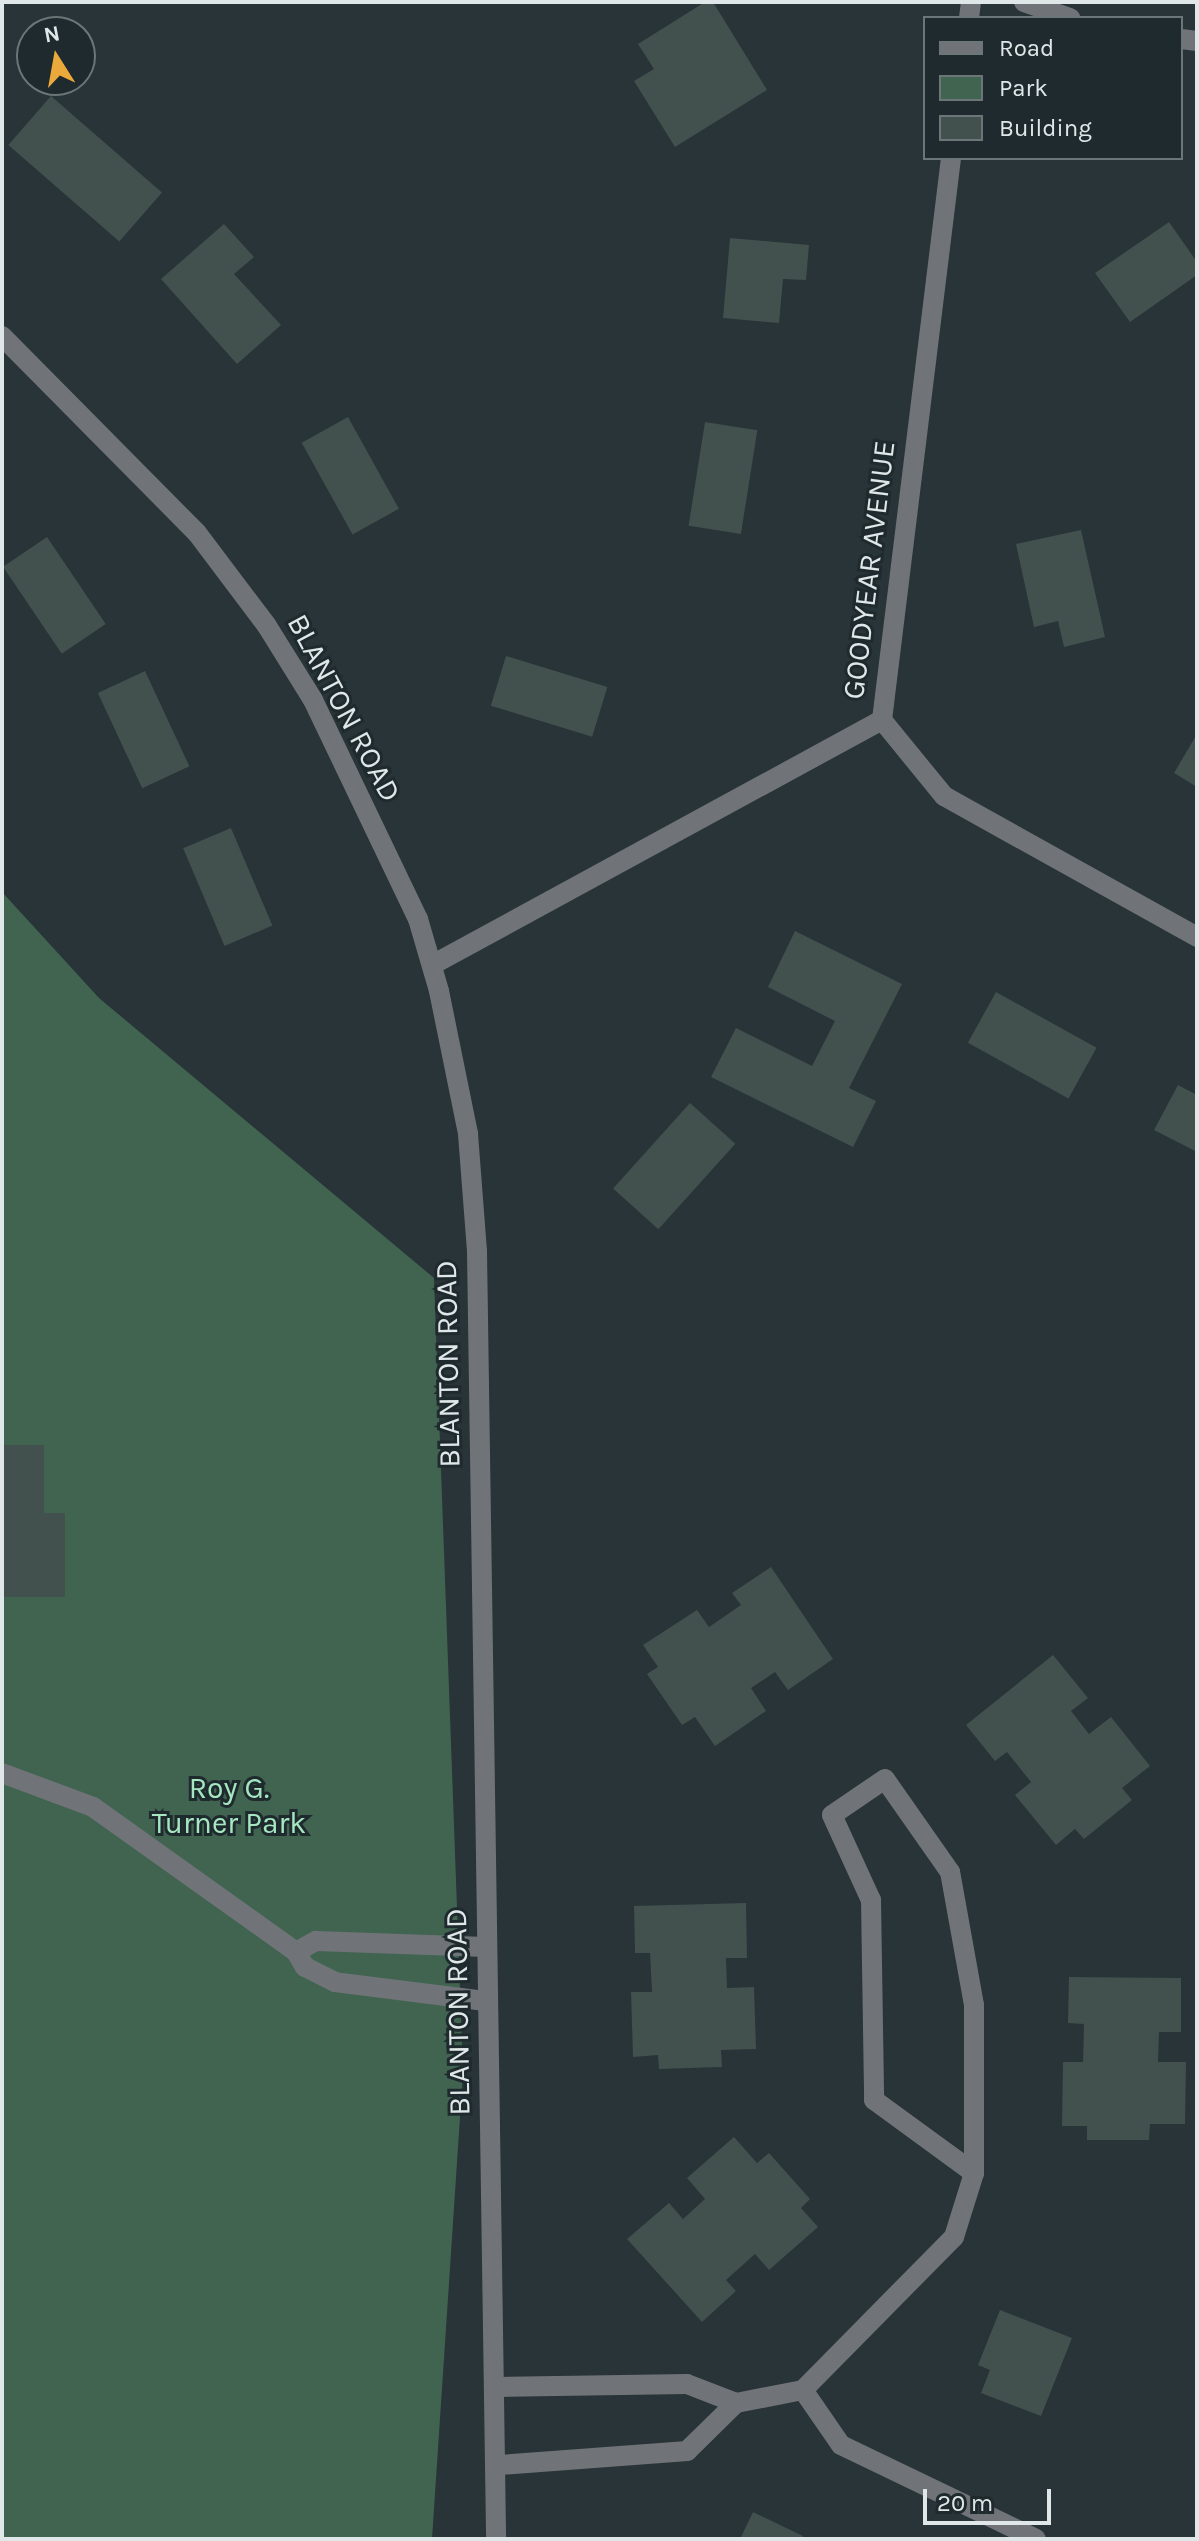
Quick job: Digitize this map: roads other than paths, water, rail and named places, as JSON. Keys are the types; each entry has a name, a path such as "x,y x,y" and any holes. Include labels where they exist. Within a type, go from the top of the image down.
{"street":[{"path":"1024,2 1064,16"},
{"name":"GOODYEAR AVENUE","path":"432,965 882,720 951,160"},
{"name":"BLANTON ROAD","path":"2,336 197,533 267,626 313,700 418,919 432,965 468,1134 477,1251 485,2001 500,2465 496,2539"},
{"path":"882,720 944,796 1197,937"},
{"path":"2,1773 93,1807 296,1952 305,1967 335,1982 485,2001"},
{"path":"498,2387 687,2384 736,2403 803,2390 954,2237 974,2173 979,2062 950,1872 885,1779 832,1815 871,1900 874,2100 974,2173"},
{"path":"296,1952 316,1941 486,1947"},
{"path":"803,2390 841,2445 1036,2539"},
{"path":"500,2465 687,2451 736,2403"}],"park label":[{"name":"Roy G. Turner Park","path":"229,1805"}]}
